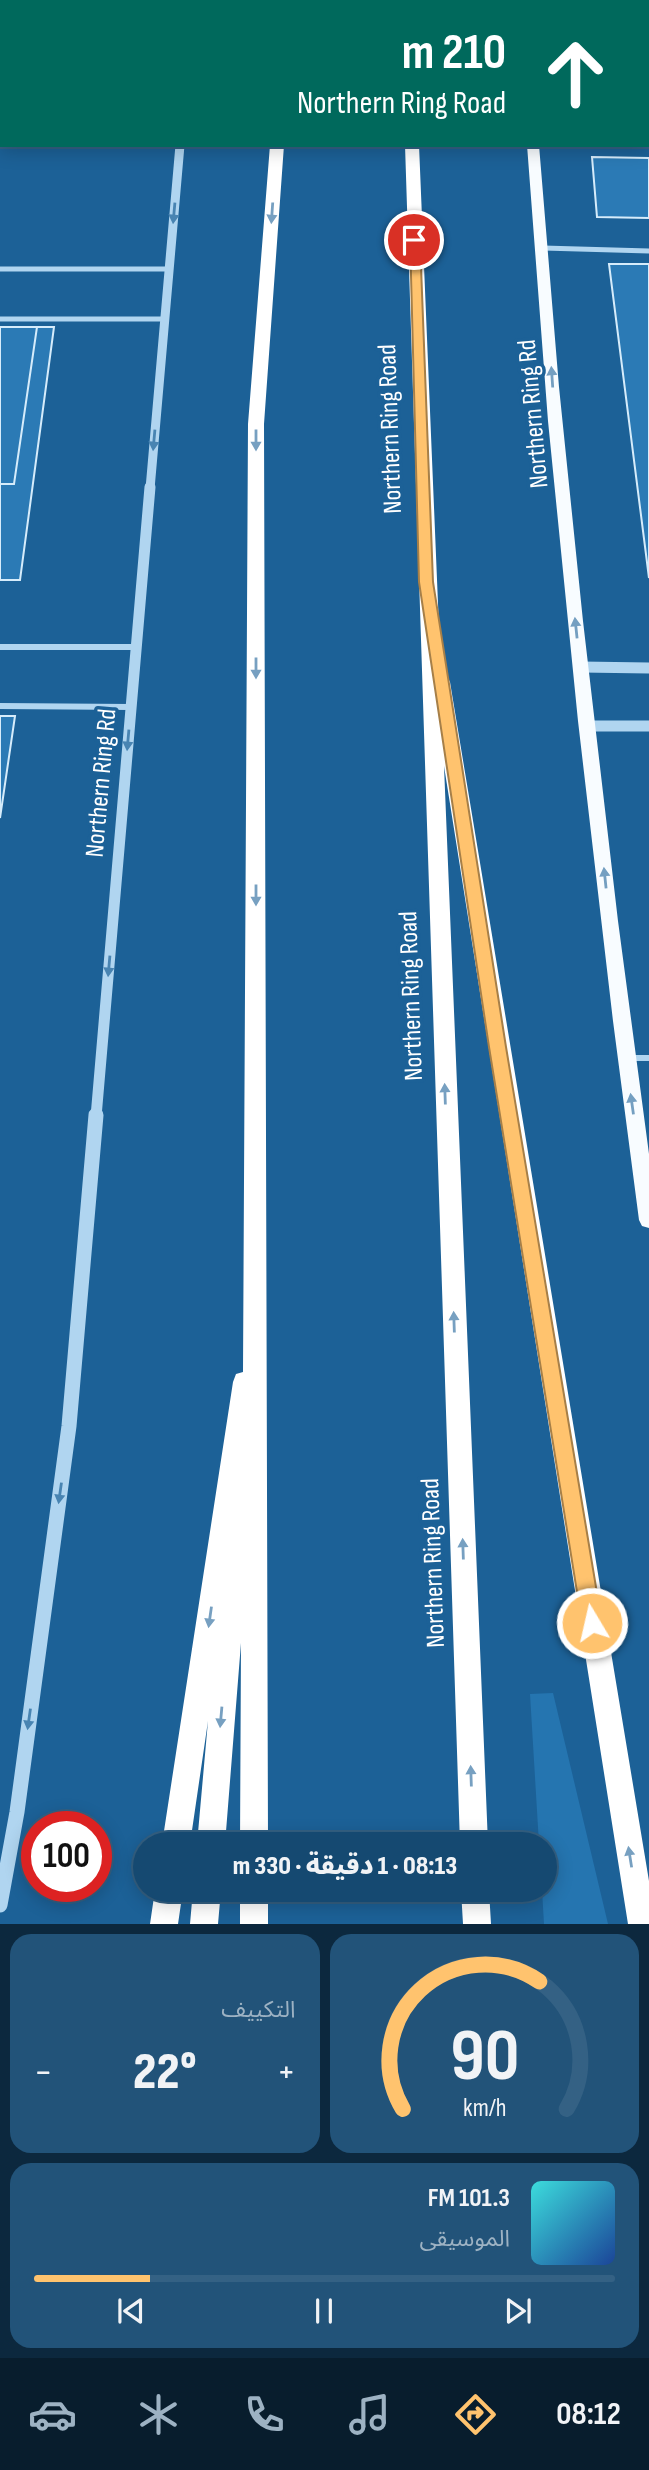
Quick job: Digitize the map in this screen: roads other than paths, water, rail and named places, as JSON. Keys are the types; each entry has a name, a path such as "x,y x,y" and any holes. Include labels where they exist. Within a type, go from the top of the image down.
{"highway":[{"path":"254,1832 256,424 277,147"},
{"name":"Northern Ring Road","path":"413,150 426,582 474,1832"},
{"path":"426,582 498,1047 642,1924"},
{"path":"178,1832 256,1307"},
{"path":"212,1832 256,1307"},
{"path":"164,1924 168,1902"},
{"path":"204,1924 206,1902"},
{"path":"254,1902 254,1924"},
{"path":"476,1902 477,1924"}],"main road":[{"name":"Northern Ring Rd","path":"533,147 544,248 555,417 580,667 625,1058 649,1220"}],"street":[{"name":"Northern Ring Rd","path":"69,1426 180,147"},
{"path":"544,248 649,251"},
{"path":"0,269 169,269"},
{"path":"0,319 164,319"},
{"path":"0,647 136,647"},
{"path":"580,667 649,668"},
{"path":"0,706 131,708"},
{"path":"588,726 649,726"},
{"path":"625,1058 649,1058"},
{"path":"0,1905 17,1812 69,1426"}]}
